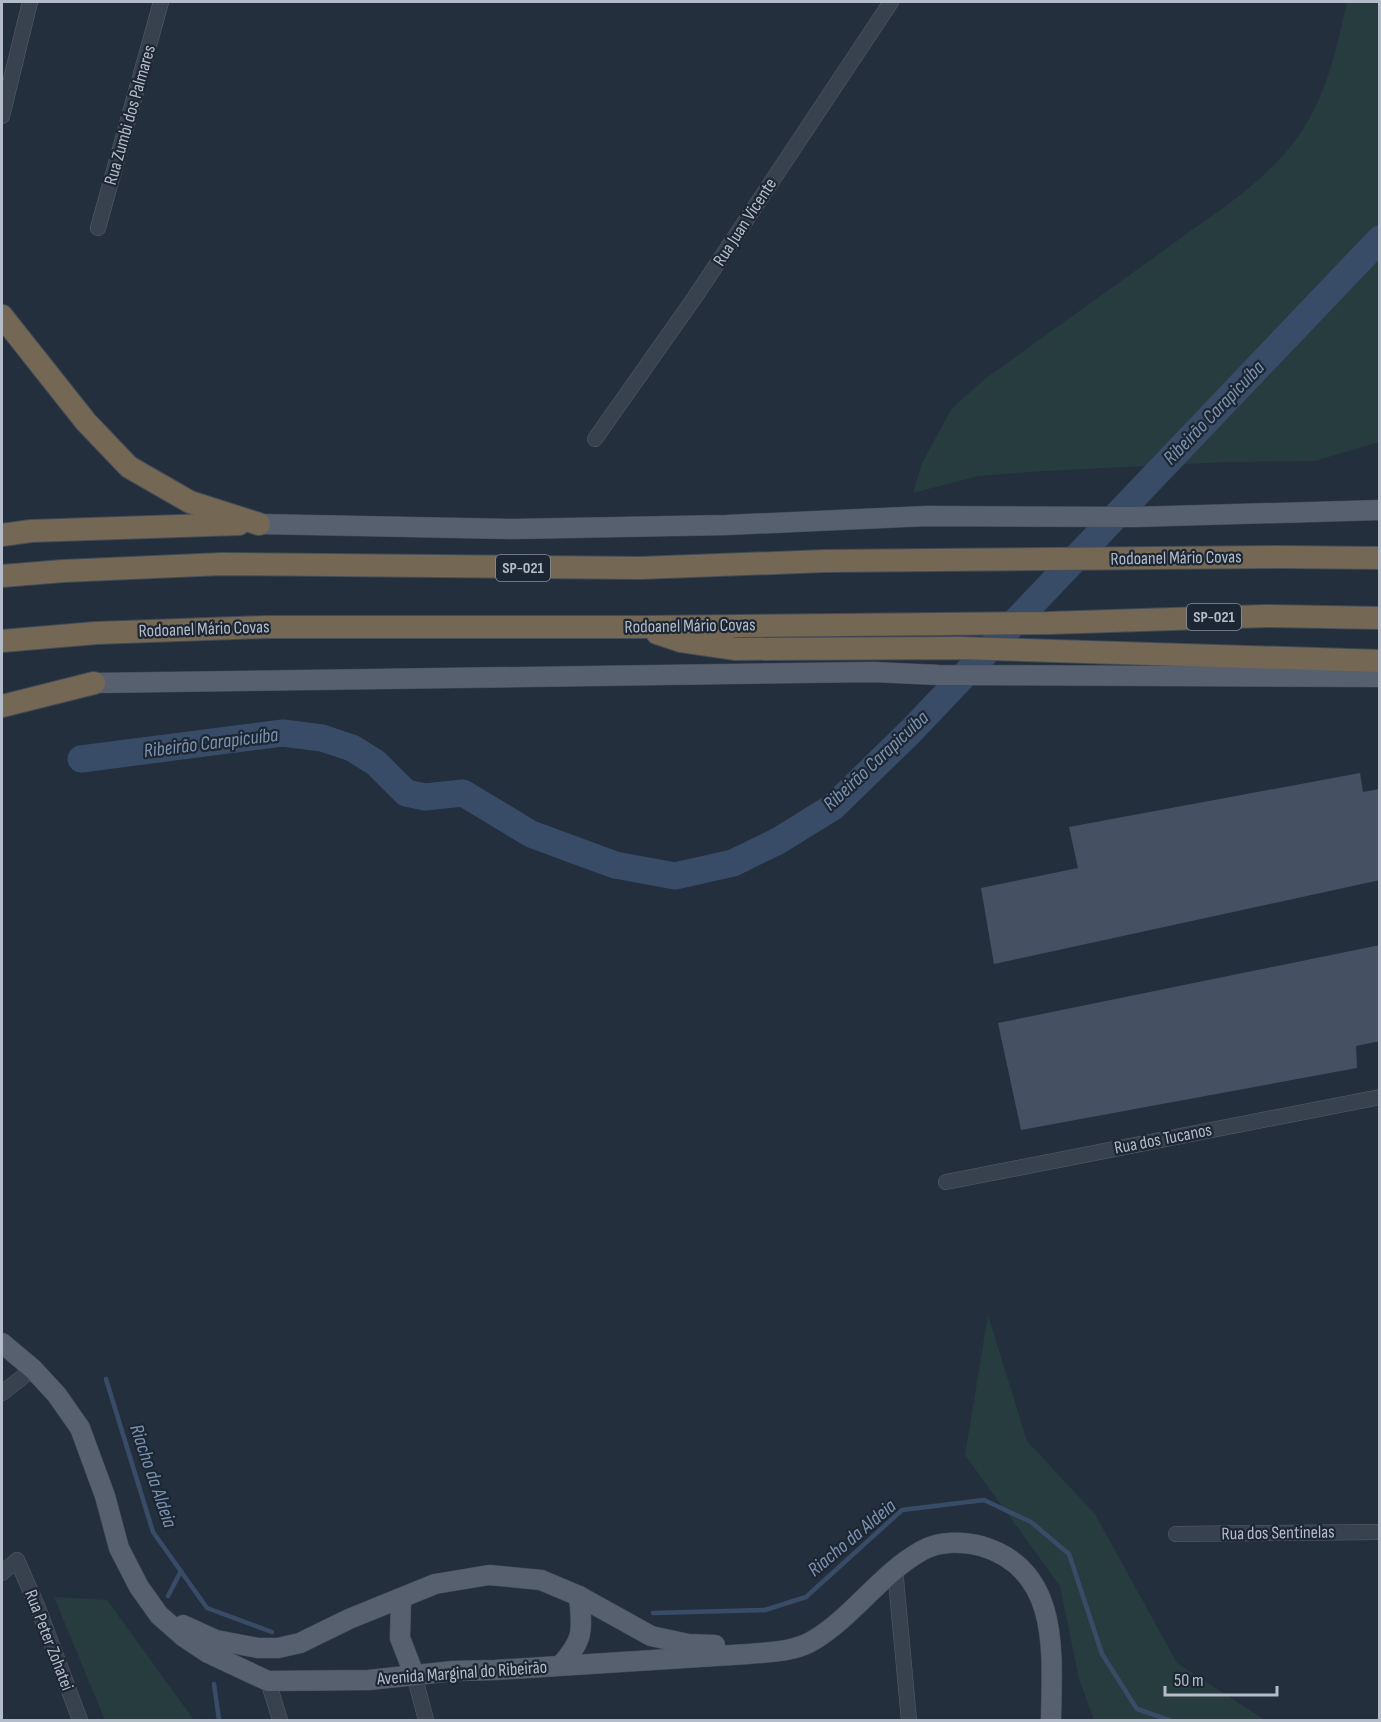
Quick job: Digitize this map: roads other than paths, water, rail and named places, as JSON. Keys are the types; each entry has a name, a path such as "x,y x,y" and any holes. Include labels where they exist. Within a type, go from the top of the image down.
{"highway":[{"path":"2,316 86,422 129,467 190,502 259,524"},
{"path":"2,535 31,531 259,524"},
{"name":"Rodoanel Mário Covas","path":"2,576 222,564 640,568 825,561 1380,558"},
{"name":"Rodoanel Mário Covas","path":"2,641 96,633 266,627 642,627 1049,622 1266,616 1380,618"},
{"path":"642,627 681,641 736,649 959,648 1380,661"},
{"path":"2,694 94,683"},
{"path":"2,706 94,683"}],"main road":[{"path":"259,524 514,529 728,525 927,516 1134,517 1380,510"},
{"path":"94,683 873,672 939,675 1380,677"},
{"name":"Avenida Marginal do Ribeirão","path":"2,1343 33,1369 57,1395 80,1428 102,1487 119,1548 139,1587 159,1615 184,1637 208,1653 268,1681 369,1680 414,1674 785,1650 813,1641 846,1616 895,1569 924,1549 944,1543 973,1544 992,1550 1018,1566 1034,1582 1045,1609 1050,1636 1050,1720"},
{"name":"Avenida Marginal do Ribeirão","path":"159,1615 216,1640 258,1648 278,1648 300,1643 349,1619 435,1584 489,1575 541,1580 579,1596 651,1636 688,1644 785,1650"},
{"path":"561,1665 572,1652 582,1632 579,1596"},
{"path":"400,1598 400,1638 414,1674"},
{"name":"Avenida Marginal do Ribeirão","path":"1051,1668 1064,1720"}],"street":[{"path":"2,116 30,2"},
{"name":"Rua Zumbi dos Palmares","path":"98,228 161,2"},
{"name":"Rua Juan Vicente","path":"595,439 701,287 891,2"},
{"name":"Rua dos Tucanos","path":"946,1182 1380,1097"},
{"path":"2,1393 33,1369"},
{"name":"Rua dos Sentinelas","path":"1176,1534 1380,1532"},
{"name":"Rua Peter Zohatei","path":"2,1573 17,1560 38,1608 80,1720"},
{"path":"895,1569 909,1720"},
{"path":"414,1674 426,1720"},
{"path":"268,1681 280,1720"}],"waterway":[{"name":"Ribeirão Carapicuíba","path":"81,759 283,733 322,738 352,748 376,763 406,793 425,797 463,793 531,834 615,865 675,876 733,863 778,841 833,807 911,731 1380,239"},
{"name":"Riacho da Aldeia","path":"106,1379 153,1532 207,1608 272,1632"},
{"name":"Riacho da Aldeia","path":"653,1613 765,1610 806,1597 902,1510 984,1500 1031,1522 1069,1554 1102,1654 1137,1709 1169,1720"},
{"path":"168,1596 181,1571"},
{"path":"214,1684 219,1720"}]}
